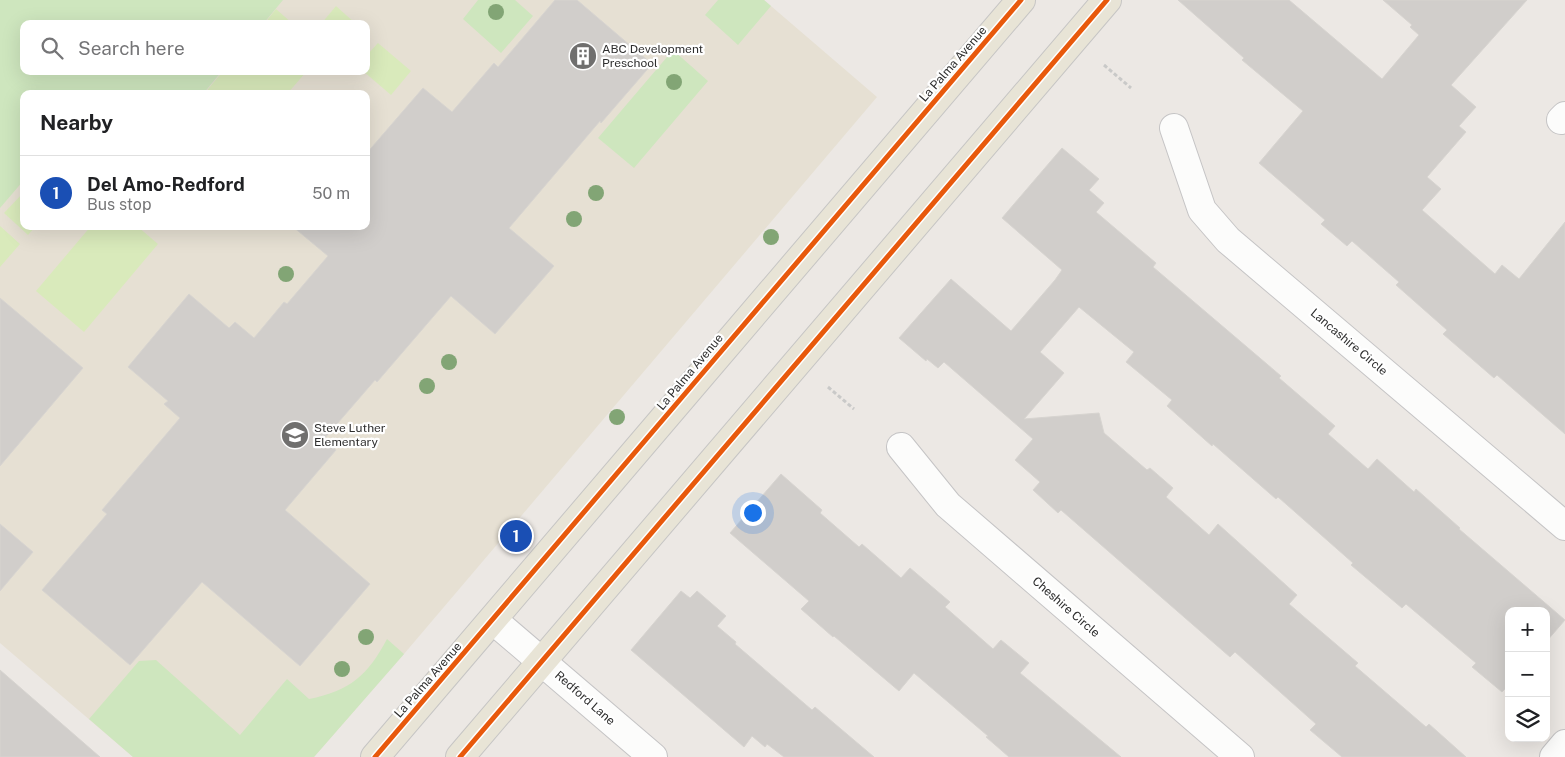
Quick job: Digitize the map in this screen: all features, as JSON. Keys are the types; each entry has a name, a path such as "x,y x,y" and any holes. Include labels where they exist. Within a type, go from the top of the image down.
{"main road":[{"name":"La Palma Avenue","path":"375,757 494,620 1021,0"},
{"path":"460,757 1107,0"}],"street":[{"name":"Lancashire Circle","path":"1174,128 1202,210 1228,240 1565,526"},
{"name":"Cheshire Circle","path":"902,447 948,505 1240,757"},
{"name":"Redford Lane","path":"494,620 653,757"},
{"path":"1554,757 1565,744"}],"path":[{"path":"1104,65 1131,88"},
{"path":"828,387 854,409"}],"shaded area":[{"name":"Steve Luther Elementary","path":"0,0 764,0 877,97 404,654 314,757 133,757 0,643"}],"green space":[{"path":"0,0 283,0 266,20 20,20 20,75 219,75 206,90 20,90 20,185 0,208"},
{"path":"478,0 515,0 533,16 501,53 463,19"},
{"path":"718,0 764,0 771,6 738,45 705,15"},
{"path":"336,6 352,20 324,20"},
{"path":"276,9 288,20 267,20"},
{"path":"378,43 411,71 391,95 368,75 370,75 370,52"},
{"path":"673,50 708,81 634,168 598,138"},
{"path":"220,75 304,75 290,90 207,90"},
{"path":"20,196 20,228 4,213"},
{"path":"0,226 20,244 0,267"},
{"path":"23,230 32,230 28,235"},
{"path":"88,230 142,230 158,244 84,332 36,291"},
{"path":"387,639 404,654 314,757 133,757 89,719 139,661 156,660 240,735 287,679 309,699 336,691 347,686 365,672"}],"building":[{"path":"555,0 577,0 652,64 601,123 600,121 509,228 554,266 495,334 451,296 377,382 375,380 324,439 336,450 285,510 370,584 300,666 202,582 130,665 42,590 107,514 102,510 180,418 164,404 168,401 128,367 189,294 229,328 235,322 254,338 284,302 287,304 328,256 297,230 370,230 370,149 423,88 452,112 494,63 498,67"},
{"path":"1178,0 1289,0 1382,79 1419,35 1410,27 1412,25 1383,0 1527,0 1451,85 1476,107 1459,126 1466,132 1427,177 1441,189 1422,210 1495,274 1502,265 1519,279 1565,222 1565,434 1497,375 1494,378 1443,334 1447,330 1396,285 1399,282 1352,241 1347,246 1321,224 1325,220 1259,163 1303,111 1242,60 1244,58"},
{"path":"1062,148 1099,179 1089,190 1104,203 1096,212 1156,263 1153,267 1281,376 1279,378 1335,426 1328,434 1368,469 1377,459 1414,492 1416,489 1459,529 1550,607 1505,607 1505,689 1502,692 1472,667 1476,663 1406,604 1402,608 1351,565 1353,563 1278,497 1276,499 1167,406 1172,400 1126,362 1134,352 1079,307 1040,352 1064,373 1024,419 1099,413 1104,433 1147,470 1150,468 1173,488 1166,497 1209,535 1218,524 1297,595 1289,604 1358,663 1355,666 1426,727 1429,724 1466,757 1342,757 1310,730 1316,724 1235,652 1230,657 1061,510 1058,513 1033,490 1040,482 1015,460 1033,439 944,362 938,368 927,359 926,361 899,338 951,279 1011,331 1055,280 1062,270 1002,218"},
{"path":"0,298 83,368 0,466"},
{"path":"781,474 822,510 820,513 859,547 862,544 901,578 910,568 950,602 945,607 993,649 1001,640 1029,663 1020,673 1121,757 1009,757 986,737 988,736 914,673 899,691 833,637 801,609 809,601 730,533"},
{"path":"0,524 33,552 0,591"},
{"path":"681,591 690,598 697,591 726,616 717,626 736,642 735,644 812,710 815,707 874,757 784,757 767,744 765,747 752,736 744,747 631,650"},
{"path":"1550,607 1565,620 1550,637"},
{"path":"0,670 100,757 0,757"}],"cycle path":[{"path":"375,757 1021,0"},
{"path":"460,757 1107,0"}],"place":[{"name":"ABC Development Preschool","path":"583,56"},
{"name":"Steve Luther Elementary","path":"295,435"},
{"name":"Del Amo-Redford","path":"516,536"}]}
